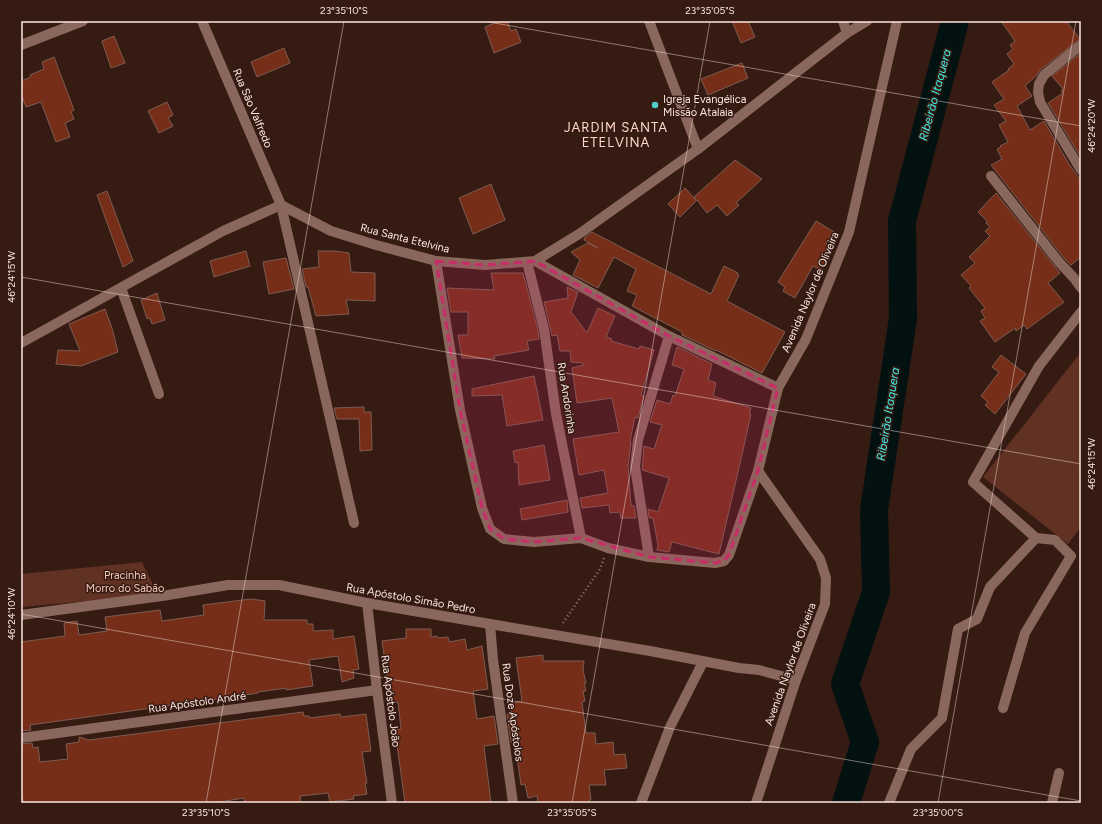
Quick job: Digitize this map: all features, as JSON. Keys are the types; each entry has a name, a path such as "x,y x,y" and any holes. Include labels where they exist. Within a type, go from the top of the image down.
{"street":[{"path":"21,45 83,21"},
{"name":"Rua São Valfredo","path":"202,21 281,205 354,523"},
{"path":"649,21 698,149"},
{"path":"843,21 847,33"},
{"name":"Rua Santa Etelvina","path":"281,205 331,232 436,261 485,265 531,261 579,234 698,149 847,33 867,21"},
{"name":"Avenida Naylor de Oliveira","path":"756,803 796,680 825,604 826,578 820,559 758,471 778,388 806,339 849,232 897,21"},
{"path":"1081,45 1044,75 1039,84 1038,92 1040,102 1081,170"},
{"path":"991,176 1059,262 1077,275 1081,288"},
{"path":"21,344 223,231 281,205"},
{"path":"436,261 460,410 482,508 490,529 504,539 534,542 581,538 608,548 649,557 715,563 724,561 729,555 758,471"},
{"path":"531,261 669,336 778,388"},
{"name":"Rua Andorinha","path":"531,261 544,329 556,414 581,538"},
{"path":"121,288 159,394"},
{"path":"1002,708 1025,633 1071,556 1055,540 1036,538 973,482 1039,366 1081,312"},
{"path":"649,557 635,467 636,453 638,440 669,336"},
{"path":"889,803 911,749 942,718 958,629 977,620 990,587 1036,538"},
{"name":"Rua Apóstolo Simão Pedro","path":"21,615 162,596 228,585 279,585 367,603 650,651 703,662 758,670 796,680"},
{"name":"Rua Apóstolo João","path":"367,603 392,803"},
{"name":"Rua Doze Apóstolos","path":"490,624 493,660 514,803"},
{"path":"641,803 670,727 703,662"},
{"name":"Rua Apóstolo André","path":"21,738 377,690"},
{"path":"1052,803 1059,773"}],"path":[{"path":"554,635 600,569"}],"highlighted area":[{"path":"436,261 485,265 535,261 669,336 778,388 758,471 729,555 724,561 715,563 649,557 581,538 534,542 504,539 490,529 482,508 460,410"}],"green space":[{"path":"1081,352 1081,527 1068,544 983,477"},
{"name":"Pracinha Morro do Sabão","path":"142,562 158,595 21,607 21,574"}],"building":[{"path":"499,21 507,21 511,31 516,29 521,42 494,53 485,27"},
{"path":"732,21 748,21 755,37 741,43"},
{"path":"1001,21 1066,21 1080,39 1040,70 1025,86 1032,96 1017,106 1030,130 1044,121 1069,164 1081,181 1081,257 1071,265 991,165 1002,159 997,149 1008,142 999,125 1006,121 994,105 1004,99 992,82 1009,70 1008,69 1014,64 1007,54 1013,49 1010,45 1015,41"},
{"path":"114,36 125,63 111,68 102,41"},
{"path":"284,48 290,63 257,77 251,62"},
{"path":"1081,53 1080,156 1048,103 1063,93 1061,91 1063,89 1052,76"},
{"path":"54,57 74,110 71,112 74,119 65,123 70,137 56,142 41,102 26,107 21,94 21,81 44,69 42,62"},
{"path":"742,63 748,78 708,95 701,79"},
{"path":"167,102 173,115 168,118 173,126 159,133 148,111"},
{"path":"735,160 762,179 736,203 739,205 727,216 717,205 707,213 697,200 680,217 668,204 685,188 696,200 694,197"},
{"path":"491,184 505,220 473,234 459,198"},
{"path":"107,191 133,261 123,267 97,195"},
{"path":"996,193 1060,273 1048,283 1064,302 1027,329 1024,325 1016,331 1015,328 995,342 980,321 985,318 981,311 985,308 969,288 971,286 961,275 975,263 969,257 990,236 985,231 990,227 986,223 987,221 978,212"},
{"path":"816,221 834,232 826,244 832,251 821,270 813,266 795,298 783,291 785,287 778,282"},
{"path":"592,232 711,294 724,266 738,273 737,274 739,275 727,301 785,332 762,373 682,335 682,332 632,306 637,295 627,291 636,269 614,257 598,288 573,275 580,260 571,252 588,243 598,248 584,240 585,237"},
{"path":"246,251 250,266 214,277 210,261"},
{"path":"318,251 349,253 351,272 375,273 375,301 346,300 349,314 316,316 308,287 306,287 302,269 319,267"},
{"path":"286,258 294,289 269,294 263,262"},
{"path":"491,273 523,273 539,339 527,341 529,350 494,356 495,359 462,358 458,335 468,335 468,312 451,312 447,288 494,290"},
{"path":"567,287 578,292 571,312 587,333 598,308 615,316 606,337 612,339 611,341 639,349 640,346 654,350 641,395 644,396 638,418 635,417 630,441 628,466 631,505 634,506 636,518 621,518 620,512 610,513 609,505 582,508 580,498 608,493 604,470 579,475 573,439 619,432 612,398 577,403 572,368 584,365 583,363 571,362 570,351 560,351 557,335 552,336 544,302 568,298"},
{"path":"157,293 165,320 152,324 150,318 147,319 141,300"},
{"path":"105,309 112,328 118,352 81,366 56,364 58,350 80,351 69,324"},
{"path":"677,347 712,364 708,380 716,383 713,396 751,408 749,414 751,414 719,554 672,542 669,552 657,550 658,545 653,518 649,518 648,509 658,512 669,478 642,470 644,446 654,449 662,425 650,422 657,400 670,404 673,395 675,396 684,369 672,365"},
{"path":"1001,355 1026,374 995,414 985,405 988,402 981,396 999,372 992,367"},
{"path":"534,376 543,420 507,426 502,395 472,396 472,389"},
{"path":"364,407 364,412 371,412 372,450 360,451 359,419 337,419 334,408"},
{"path":"544,445 550,480 519,485 518,462 515,463 513,451"},
{"path":"567,500 568,512 522,520 520,509"},
{"path":"251,599 265,601 264,620 307,620 307,624 313,624 313,631 333,630 333,639 354,636 359,669 353,670 354,678 342,682 338,656 309,660 313,686 286,690 286,688 30,725 31,730 21,731 21,642 65,636 64,623 77,621 79,635 107,631 105,617 160,610 162,621 204,615 203,605"},
{"path":"406,629 431,629 431,637 448,637 449,642 465,639 467,650 482,646 488,689 473,691 477,719 494,716 498,744 484,746 491,803 405,803 395,730 401,729 398,702 391,704 382,641 406,638"},
{"path":"543,655 543,661 584,661 583,670 586,691 583,691 585,701 582,702 586,733 595,733 596,744 613,742 614,755 625,754 627,768 604,770 606,785 589,785 591,800 589,800 589,802 538,803 537,796 528,798 525,784 521,785 515,742 511,742 507,714 512,714 510,704 522,701 516,658"},
{"path":"303,712 304,716 309,716 310,718 340,714 341,717 366,714 371,751 362,752 367,783 365,783 367,794 353,796 354,799 330,802 328,793 300,796 301,803 245,803 244,798 213,803 24,803 23,799 21,799 21,744 32,743 33,748 38,747 40,762 68,759 66,744 79,742 79,737 89,740"}],"waterway":[{"name":"Ribeirão Itaquera","path":"846,803 865,742 845,684 876,592 874,510 903,318 902,221 955,21"}],"place":[{"name":"Igreja Evangélica Missão Atalaia","path":"655,105"}],"district":[{"name":"JARDIM SANTA ETELVINA","path":"616,134"}]}
